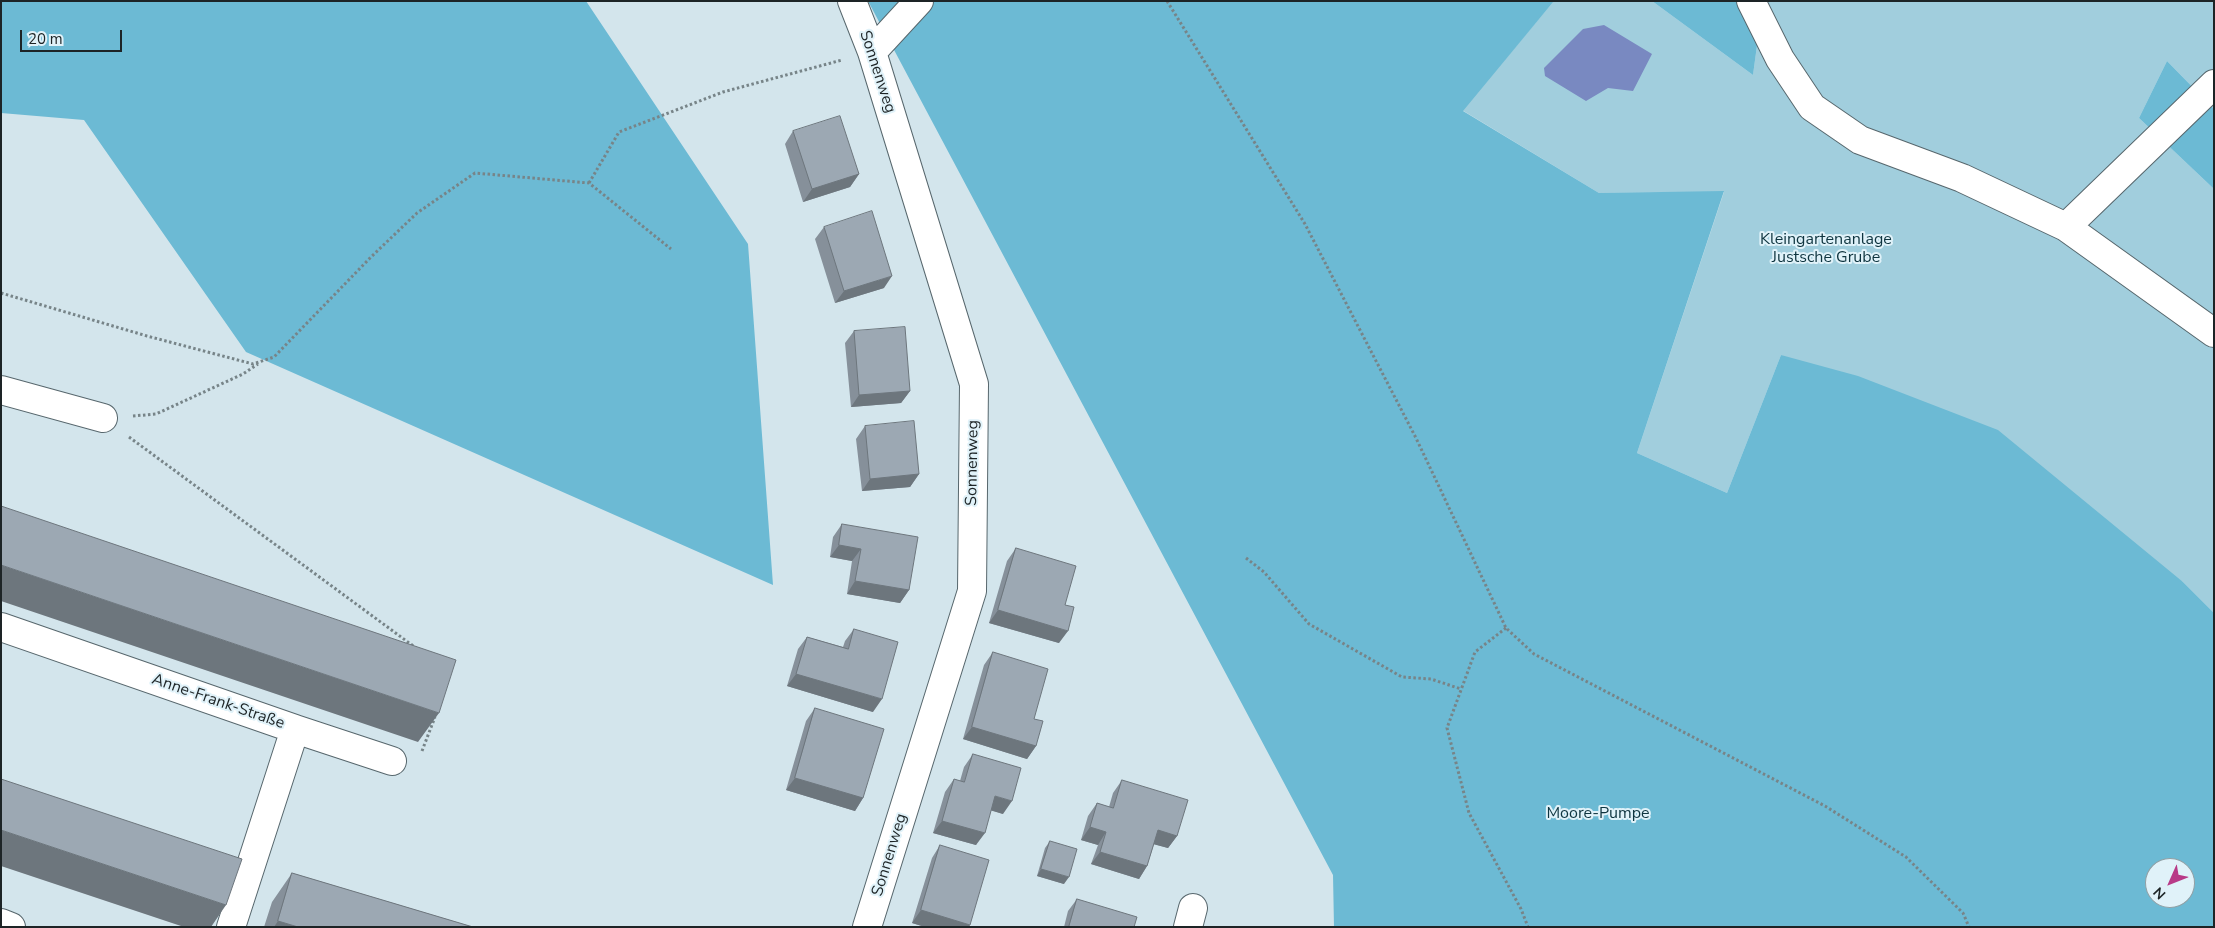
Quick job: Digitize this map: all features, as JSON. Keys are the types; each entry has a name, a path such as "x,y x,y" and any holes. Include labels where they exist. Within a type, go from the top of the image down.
{"street":[{"name":"Sonnenweg","path":"852,1 872,52 974,384 972,591 867,927"},
{"path":"872,52 919,1"},
{"path":"1751,1 1780,59 1812,107 1860,140 1962,178 2066,227 2214,333"},
{"path":"2066,227 2214,84"},
{"path":"1,390 103,418"},
{"name":"Anne-Frank-Straße","path":"1,627 295,729 232,927"},
{"path":"295,729 392,761"},
{"path":"1,923 11,927"}],"path":[{"path":"1167,1 1305,224 1416,438 1506,628 1534,654 1825,806 1906,857 1963,913 1969,927"},
{"path":"589,183 619,132 723,92 872,52"},
{"path":"1,293 146,336 253,364 261,362 274,358 371,257 417,213 475,173 589,183 671,249"},
{"path":"103,418 156,414 243,374 261,362"},
{"path":"103,418 420,651"},
{"path":"1246,558 1264,572 1309,624 1402,677 1431,679 1461,689"},
{"path":"1506,628 1475,652 1447,728 1469,813 1521,909 1528,927"},
{"path":"392,761 419,759 439,708"}],"green space":[{"path":"1,1 586,1 748,244 773,585 246,352 84,120 1,113"},
{"name":"Moore-Pumpe","path":"868,1 1554,1 1463,111 1599,193 1724,191 1637,453 1727,493 1781,355 1858,376 1998,430 2183,582 2214,613 2214,927 1334,927 1333,875"},
{"name":"Kleingartenanlage Justsche Grube","path":"1554,1 1652,1 1753,75 1763,1 2214,1 2214,109 2167,61 2139,118 2214,189 2214,613 2183,582 1781,355 1727,493 1637,453 1724,192 1599,193 1462,110"},
{"path":"1652,1 1763,1 1753,75"},
{"path":"2167,61 2214,109 2214,189 2139,118"}],"shaded area":[{"path":"1604,25 1652,54 1633,91 1608,88 1586,101 1545,76 1544,68 1583,29"}],"building":[{"path":"840,116 859,174 812,189 793,131"},
{"path":"872,211 892,276 844,291 824,227"},
{"path":"905,327 910,391 859,395 854,331"},
{"path":"914,421 919,474 870,479 865,426"},
{"path":"1,506 456,660 439,713 1,565"},
{"path":"842,524 918,537 909,590 855,581 861,549 839,545"},
{"path":"1016,548 1076,566 1065,605 1074,607 1068,631 998,610"},
{"path":"854,629 898,642 882,699 796,674 807,637 848,649"},
{"path":"993,652 1048,669 1034,719 1043,721 1036,746 972,727"},
{"path":"815,708 884,729 863,798 795,778"},
{"path":"973,754 1021,768 1012,801 995,796 985,833 942,821 954,779 964,782"},
{"path":"1,779 242,859 226,905 1,830"},
{"path":"1122,780 1188,800 1177,836 1158,830 1147,866 1100,852 1106,832 1090,827 1097,803 1113,808"},
{"path":"1050,841 1077,849 1069,877 1041,869"},
{"path":"940,845 989,860 970,925 921,910"},
{"path":"292,873 473,927 298,927 278,921"},
{"path":"1077,899 1137,917 1134,927 1069,927"}]}
